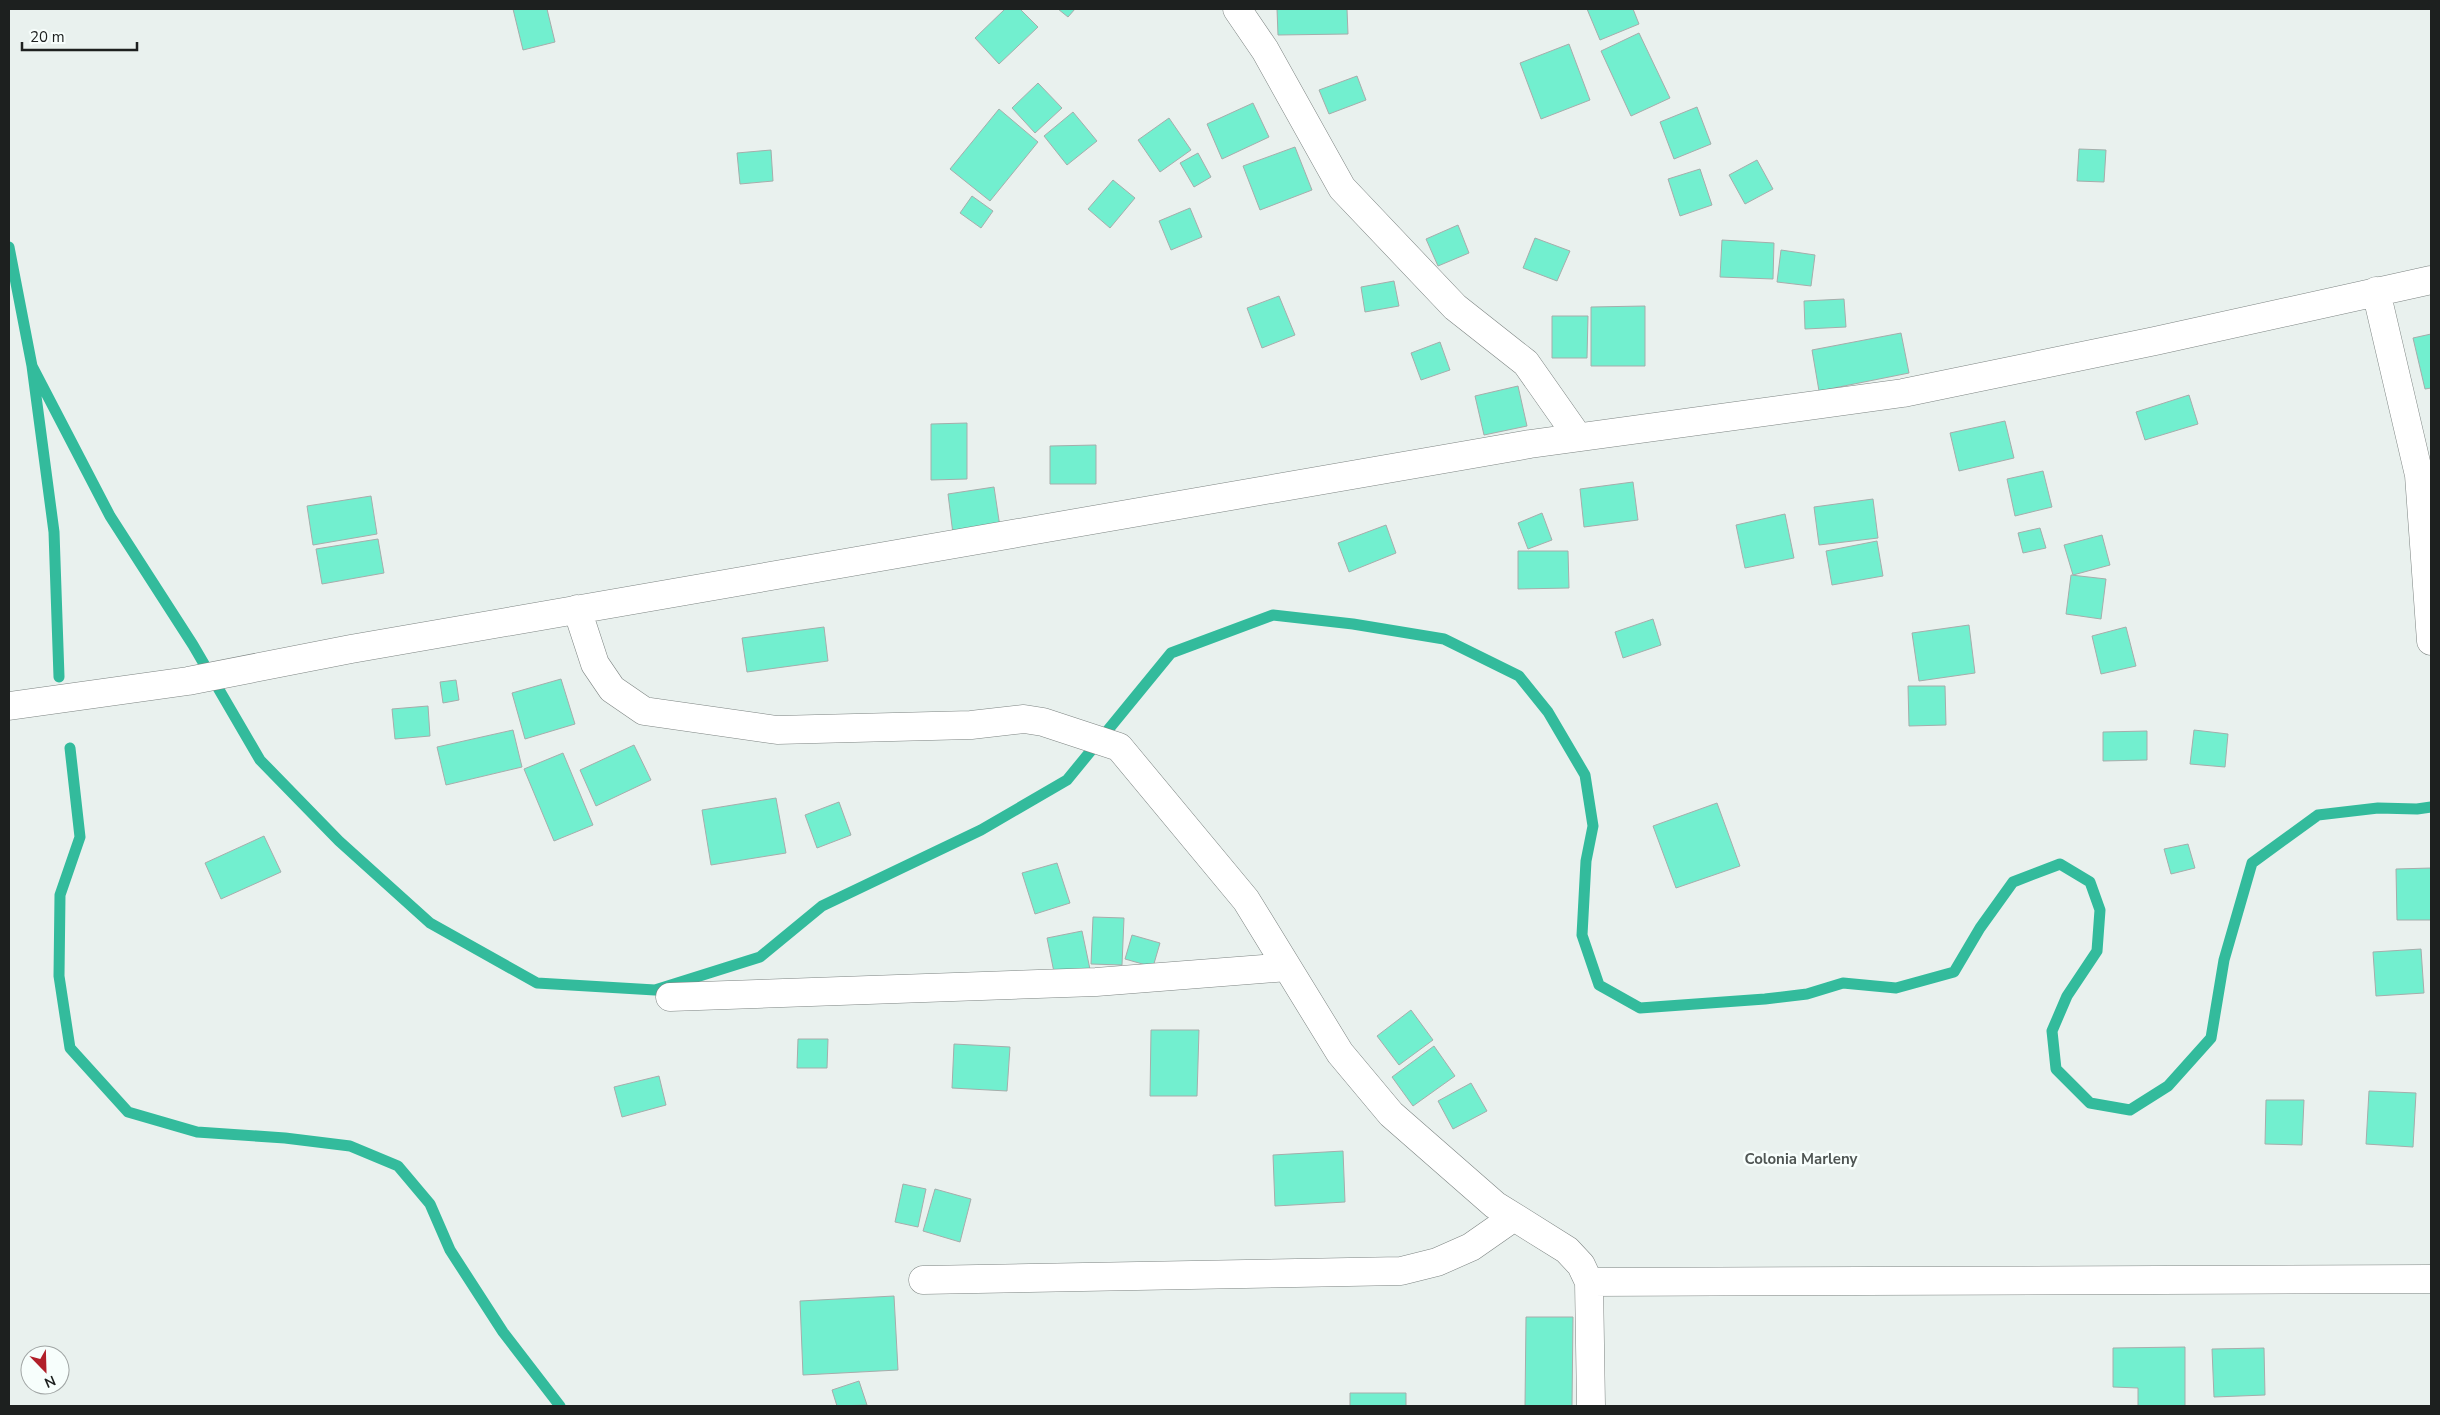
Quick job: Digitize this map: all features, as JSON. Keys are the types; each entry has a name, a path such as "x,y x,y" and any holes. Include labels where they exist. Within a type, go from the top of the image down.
{"street":[{"path":"1237,9 1265,50 1342,188 1455,307 1526,363 1578,437"},
{"path":"9,706 188,681 351,649 577,609 1578,437 1903,394 2431,280"},
{"path":"2376,291 2419,475 2431,641"},
{"path":"577,609 595,664 612,689 644,711 777,730 971,725 1024,719 1043,722 1120,747 1246,900 1340,1053 1391,1114 1495,1204 1567,1250 1581,1265 1589,1282 1591,1406"},
{"path":"670,997 1096,982 1287,967"},
{"path":"923,1280 1402,1271 1438,1262 1471,1247 1514,1217"},
{"path":"1589,1282 2431,1279"}],"building":[{"path":"513,9 547,9 555,42 523,50"},
{"path":"1005,9 1020,9 1038,27 999,64 975,38"},
{"path":"1058,9 1075,9 1068,17"},
{"path":"1277,9 1347,9 1348,34 1278,35"},
{"path":"1587,9 1633,9 1639,24 1600,40"},
{"path":"1639,33 1670,98 1631,116 1601,51"},
{"path":"1569,44 1590,100 1541,119 1520,63"},
{"path":"1357,76 1366,100 1329,114 1319,90"},
{"path":"1038,83 1062,108 1035,133 1012,108"},
{"path":"1253,103 1269,137 1222,159 1207,124"},
{"path":"1697,107 1711,144 1674,159 1660,122"},
{"path":"999,109 1038,142 990,201 950,169"},
{"path":"1073,112 1097,141 1067,165 1044,136"},
{"path":"1169,118 1191,150 1160,172 1138,140"},
{"path":"1295,147 1312,190 1260,210 1243,166"},
{"path":"2079,149 2106,150 2104,182 2077,181"},
{"path":"771,150 773,181 740,184 737,153"},
{"path":"1198,153 1211,177 1194,187 1180,163"},
{"path":"1757,160 1773,189 1745,204 1729,175"},
{"path":"1700,169 1712,205 1680,216 1668,179"},
{"path":"1113,180 1135,198 1110,228 1088,209"},
{"path":"972,196 993,211 981,228 960,213"},
{"path":"1190,208 1202,237 1171,250 1159,221"},
{"path":"1458,225 1469,253 1438,266 1426,239"},
{"path":"1535,238 1570,251 1557,281 1523,268"},
{"path":"1722,240 1774,243 1773,279 1720,277"},
{"path":"1781,250 1815,255 1811,286 1777,282"},
{"path":"1394,281 1399,306 1365,312 1361,287"},
{"path":"1279,296 1295,335 1262,348 1247,308"},
{"path":"1844,299 1846,327 1805,329 1804,301"},
{"path":"1645,306 1645,366 1591,366 1591,307"},
{"path":"1552,316 1588,316 1587,358 1552,358"},
{"path":"1901,333 1909,373 1819,391 1812,350"},
{"path":"2431,334 2431,388 2425,389 2413,338"},
{"path":"1440,342 1450,370 1421,380 1411,353"},
{"path":"1518,386 1527,426 1484,435 1475,396"},
{"path":"2189,395 2198,424 2145,440 2136,412"},
{"path":"2005,421 2014,458 1959,471 1950,433"},
{"path":"967,423 967,479 931,480 931,424"},
{"path":"1096,445 1096,484 1050,484 1050,446"},
{"path":"2043,471 2052,507 2015,516 2007,479"},
{"path":"1633,482 1638,520 1584,527 1580,489"},
{"path":"994,487 1000,527 953,534 948,494"},
{"path":"371,496 377,534 313,545 307,506"},
{"path":"1873,499 1878,538 1819,545 1814,507"},
{"path":"1542,513 1552,540 1528,549 1518,523"},
{"path":"1785,514 1794,558 1745,568 1736,525"},
{"path":"1386,525 1396,553 1349,572 1338,543"},
{"path":"2040,528 2046,548 2023,553 2018,533"},
{"path":"2102,535 2110,565 2073,575 2064,545"},
{"path":"378,539 384,573 322,584 316,549"},
{"path":"1877,541 1883,576 1832,585 1826,551"},
{"path":"1518,551 1568,551 1569,588 1518,589"},
{"path":"2071,575 2106,579 2101,619 2066,614"},
{"path":"1653,619 1661,645 1623,658 1615,632"},
{"path":"1969,625 1975,673 1919,681 1912,633"},
{"path":"824,627 828,661 747,672 742,638"},
{"path":"2126,627 2136,666 2101,674 2092,636"},
{"path":"561,679 575,724 525,739 512,693"},
{"path":"456,680 459,700 443,703 440,682"},
{"path":"1908,686 1945,686 1946,725 1909,726"},
{"path":"428,706 430,736 395,739 392,709"},
{"path":"513,730 522,767 446,785 437,747"},
{"path":"2194,730 2228,734 2225,767 2190,764"},
{"path":"2147,731 2147,760 2103,761 2103,732"},
{"path":"634,745 651,780 596,806 580,770"},
{"path":"563,753 593,825 554,841 524,769"},
{"path":"776,798 786,853 711,865 702,810"},
{"path":"839,802 851,835 817,848 805,815"},
{"path":"1717,803 1740,866 1676,888 1653,826"},
{"path":"264,836 281,872 221,899 205,863"},
{"path":"2188,844 2195,868 2171,874 2164,849"},
{"path":"1057,863 1070,903 1035,914 1022,873"},
{"path":"2431,868 2431,920 2397,920 2396,869"},
{"path":"1093,917 1124,918 1122,965 1091,964"},
{"path":"1082,931 1091,974 1056,982 1047,938"},
{"path":"1132,935 1160,943 1153,967 1125,959"},
{"path":"2421,949 2424,993 2376,996 2373,952"},
{"path":"1411,1010 1433,1040 1399,1065 1377,1036"},
{"path":"1151,1030 1199,1030 1197,1096 1150,1096"},
{"path":"798,1039 828,1039 827,1068 797,1068"},
{"path":"954,1044 1010,1047 1007,1091 952,1088"},
{"path":"1434,1046 1455,1076 1413,1106 1392,1077"},
{"path":"659,1076 666,1105 622,1117 614,1087"},
{"path":"1471,1083 1487,1111 1453,1129 1438,1101"},
{"path":"2369,1091 2416,1093 2413,1147 2366,1144"},
{"path":"2266,1100 2304,1100 2302,1145 2265,1144"},
{"path":"1343,1151 1345,1202 1275,1206 1273,1155"},
{"path":"903,1184 926,1189 918,1227 895,1222"},
{"path":"935,1189 971,1199 960,1242 923,1231"},
{"path":"894,1296 898,1370 803,1375 800,1301"},
{"path":"1526,1317 1573,1317 1572,1406 1525,1406"},
{"path":"2185,1347 2185,1406 2138,1406 2138,1388 2113,1387 2113,1348"},
{"path":"2264,1348 2265,1395 2214,1397 2212,1349"},
{"path":"859,1381 867,1405 837,1406 832,1390"},
{"path":"1350,1393 1406,1393 1406,1406 1350,1406"}],"waterway":[{"path":"9,247 32,366 54,532 59,677"},
{"path":"32,366 110,516 193,645 260,760 339,841 430,923 537,983 655,990 760,957 822,906 981,830 1067,780 1171,653 1273,615 1353,624 1444,639 1519,676 1548,712 1585,775 1593,826 1586,861 1582,935 1599,985 1640,1008 1807,994 1843,983 1896,988 1954,972 1980,928 2013,882 2060,864 2090,882 2100,910 2097,951 2067,996 2052,1031 2056,1069 2090,1103 2130,1110 2168,1086 2211,1038 2224,960 2252,863 2318,815 2378,808 2417,809 2431,807"},
{"path":"70,748 80,837 60,895 59,976 70,1048 128,1112 197,1132 285,1138 350,1146 398,1166 430,1204 450,1250 503,1332 560,1406"}],"district":[{"name":"Colonia Marleny","path":"1801,1159"}]}
